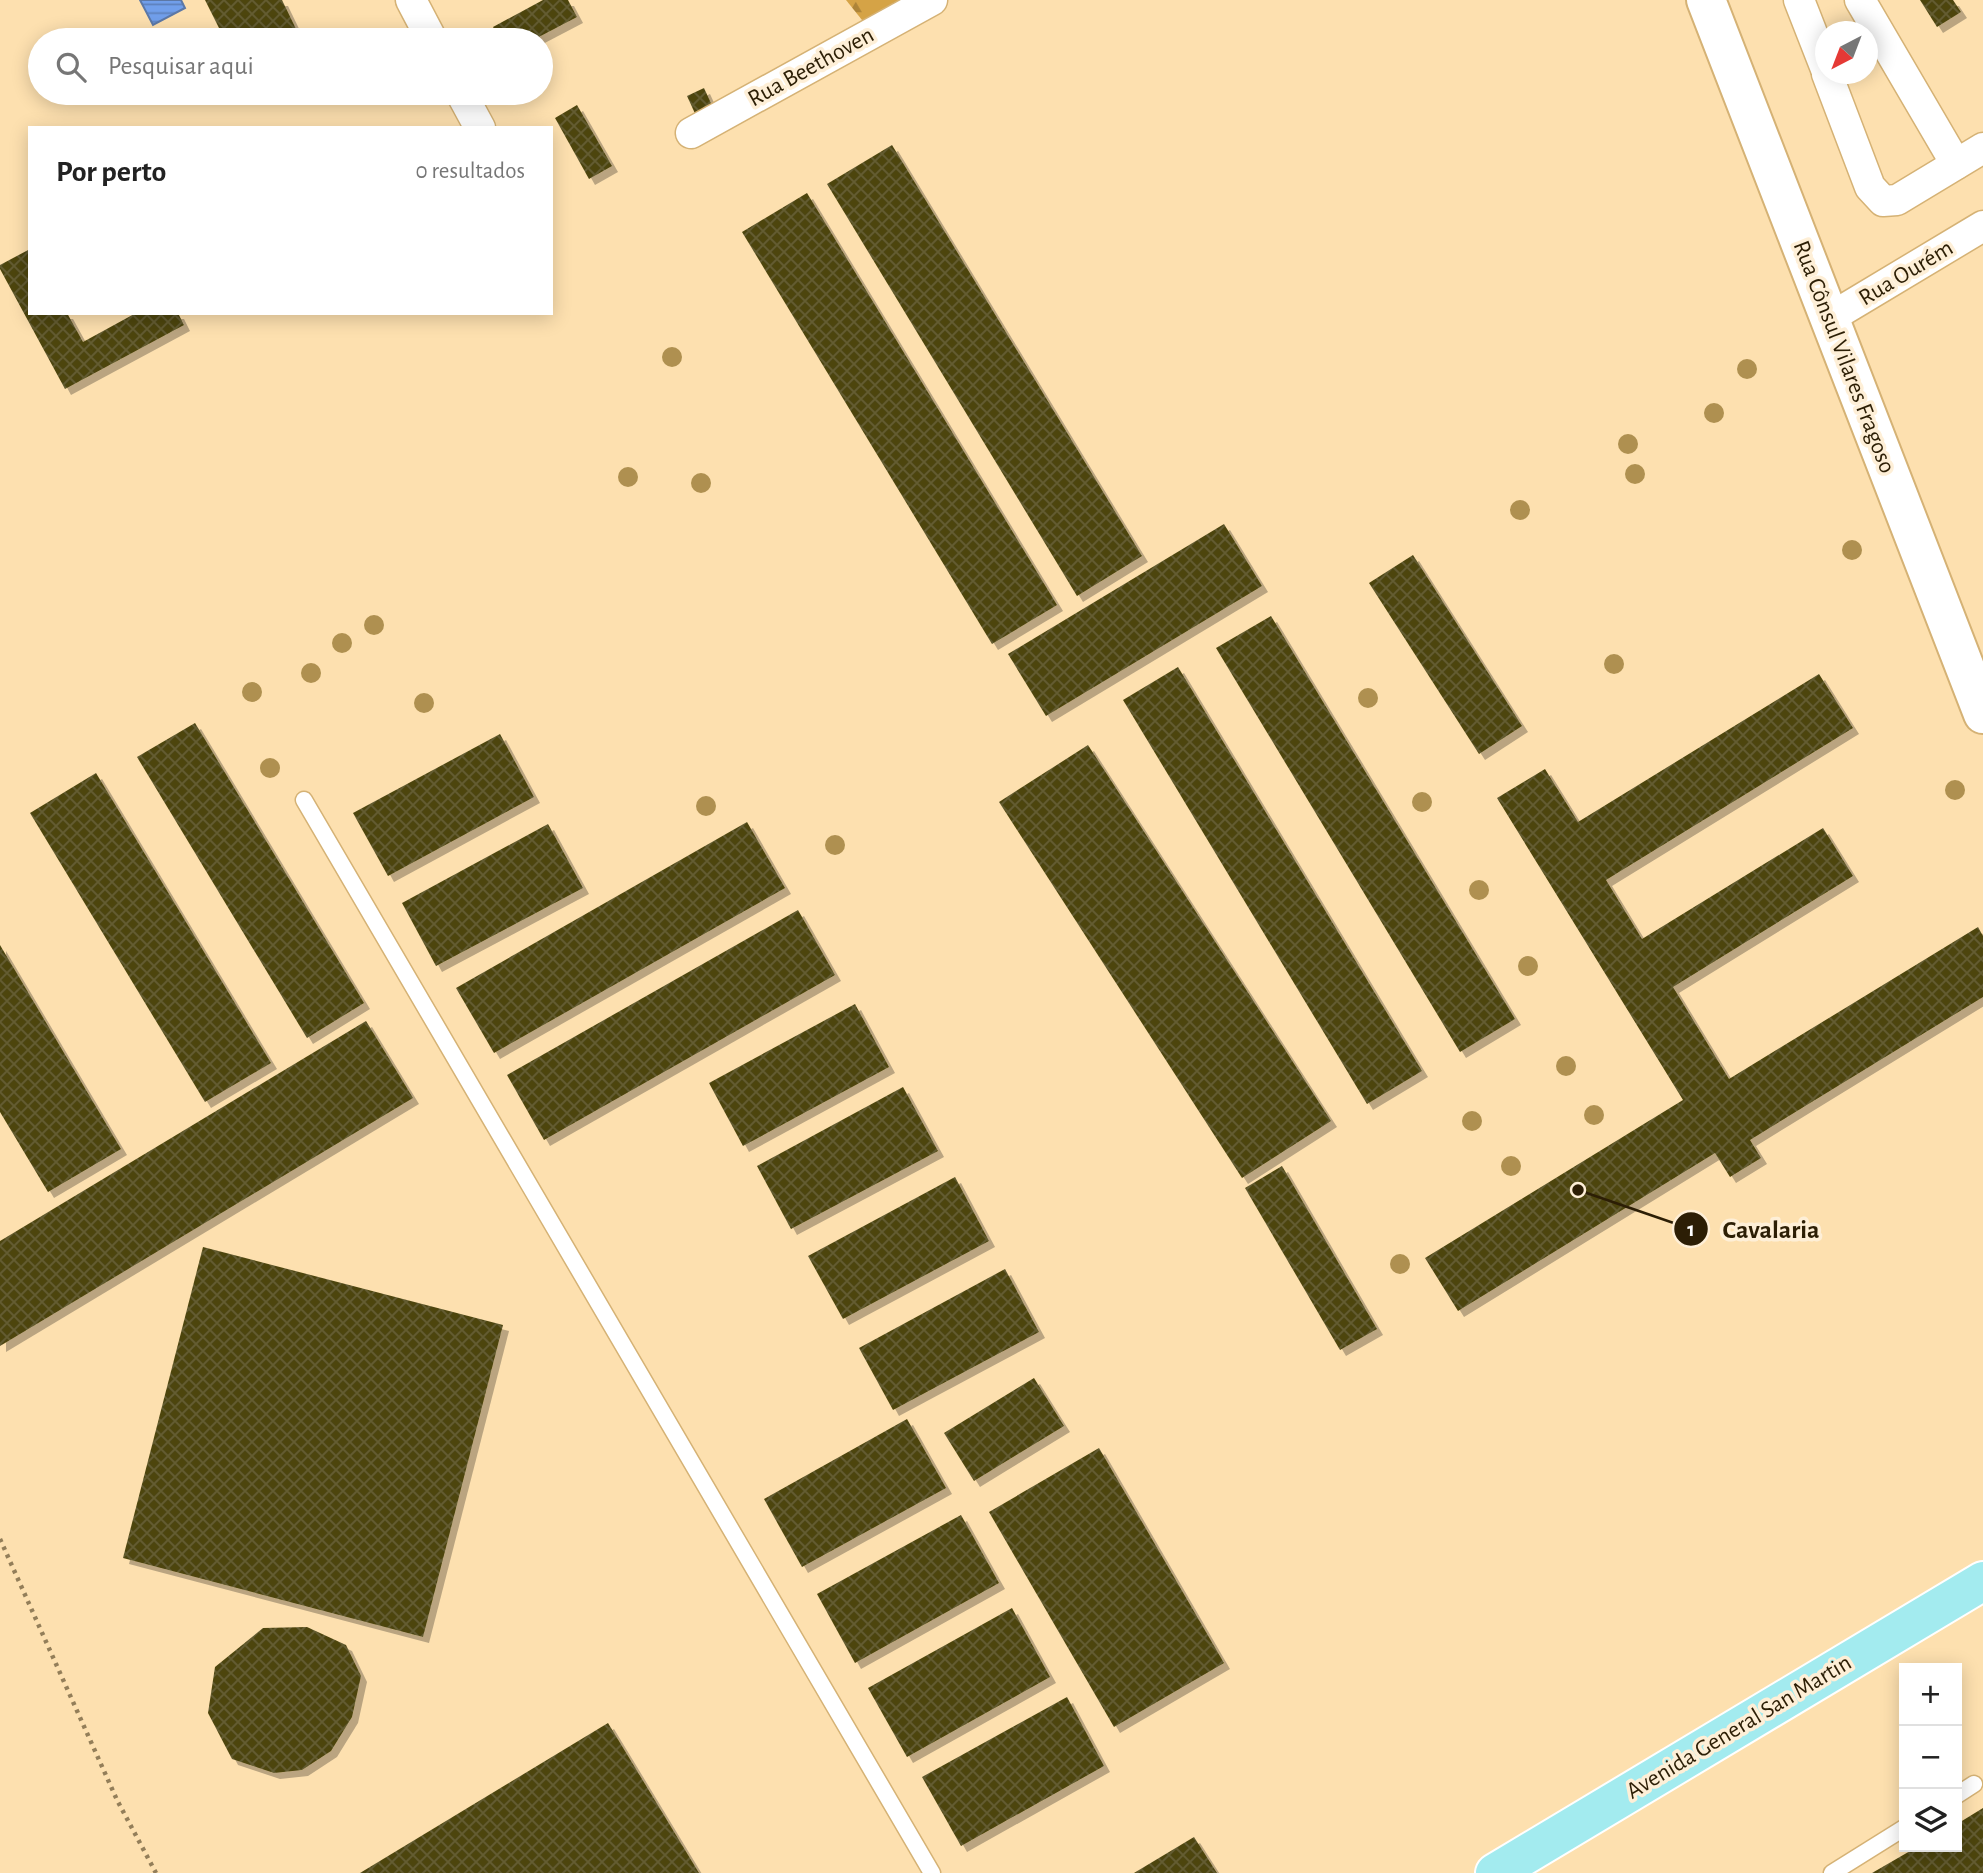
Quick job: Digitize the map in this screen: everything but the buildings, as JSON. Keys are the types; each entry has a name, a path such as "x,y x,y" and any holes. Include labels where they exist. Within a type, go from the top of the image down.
{"main road":[{"name":"Avenida General San Martin","path":"1495,1873 1983,1581"}],"street":[{"path":"411,0 426,28"},
{"name":"Rua Beethoven","path":"691,133 932,0"},
{"name":"Rua Cônsul Vilares Fragoso","path":"1706,0 1983,714"},
{"path":"1799,0 1815,42"},
{"path":"1860,0 1956,164"},
{"path":"1831,84 1870,187 1883,201 1897,200 1983,148"},
{"path":"468,105 479,126"},
{"name":"Rua Ourém","path":"1828,319 1983,226"}],"lane":[{"path":"304,800 932,1873"},
{"path":"1962,1792 1974,1784"},
{"path":"1832,1873 1899,1831"}],"path":[{"path":"0,1539 117,1800 156,1873"}],"green space":[{"path":"846,0 915,0 866,25"}],"water":[{"path":"140,0 181,0 185,8 153,25"}],"place":[{"name":"Cavalaria","path":"1578,1190"}]}
